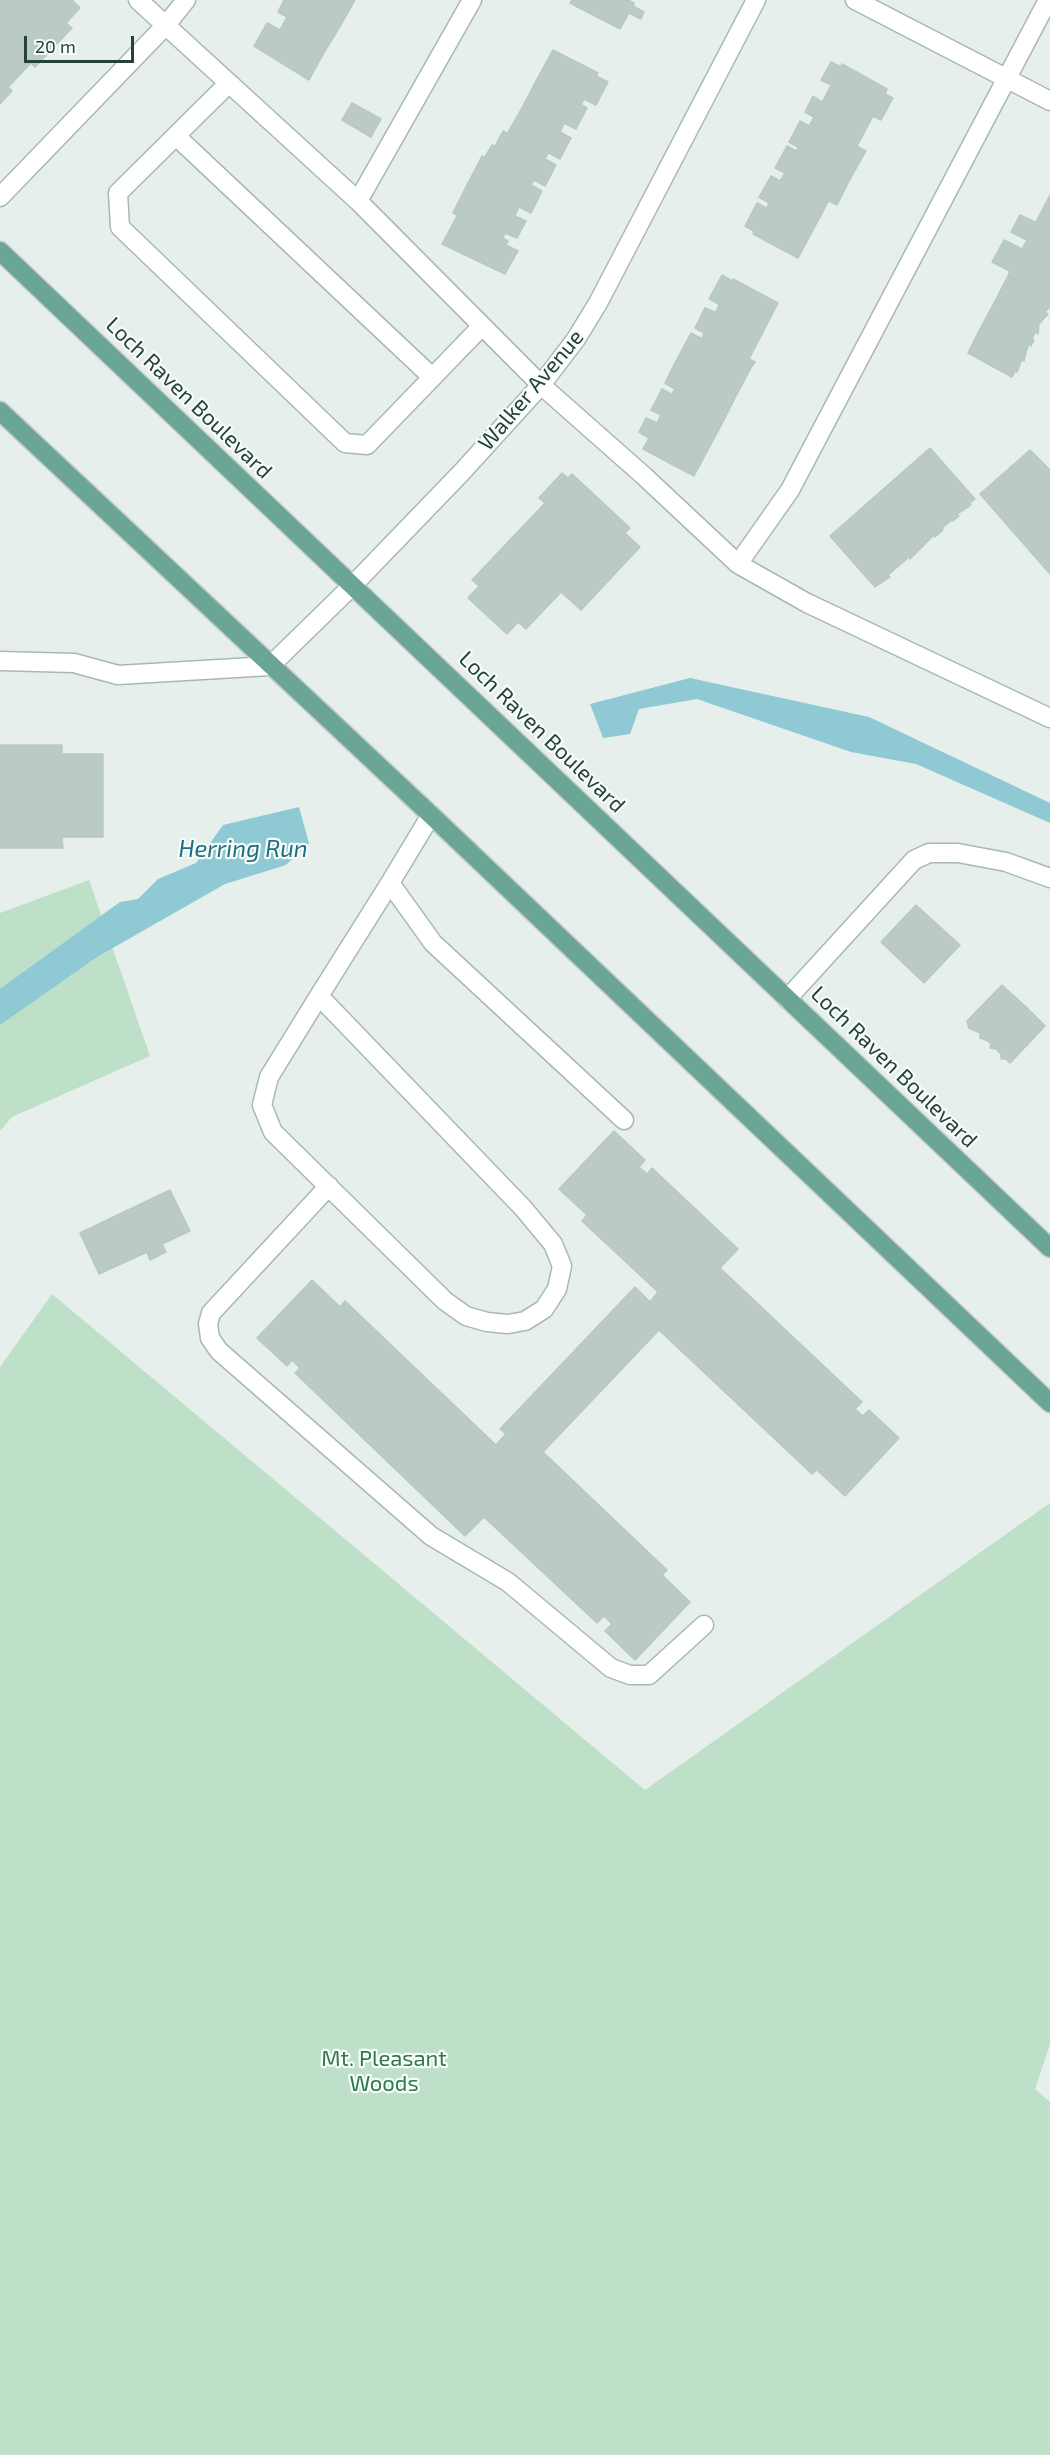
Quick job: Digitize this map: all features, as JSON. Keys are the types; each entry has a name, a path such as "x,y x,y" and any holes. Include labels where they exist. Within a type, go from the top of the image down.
{"main road":[{"name":"Loch Raven Boulevard","path":"0,251 1050,1248"},
{"path":"0,411 431,815 1050,1403"}],"street":[{"path":"138,0 358,201 541,385 644,476 738,564 807,603 1050,718"},
{"path":"0,197 166,25 186,0"},
{"path":"358,201 472,0"},
{"name":"Walker Avenue","path":"270,666 352,586 461,473 541,385 576,339 598,303 756,0"},
{"path":"855,0 1050,101"},
{"path":"738,564 790,490 1048,0"},
{"path":"229,83 118,193 120,227 345,443 368,446 481,327"},
{"path":"176,136 432,377"},
{"path":"0,661 74,663 118,675 270,666"},
{"path":"319,996 539,1225 553,1244 562,1266 557,1289 544,1309 525,1321 508,1324 487,1323 466,1316 445,1301 273,1132 262,1105 269,1077 319,996 390,883 431,815"},
{"path":"787,999 914,860 929,853 958,853 1006,862 1050,878"},
{"path":"390,883 433,943 624,1120"},
{"path":"329,1186 212,1313 208,1324 210,1338 219,1352 431,1536 508,1582 611,1668 630,1675 649,1675 704,1625"}],"green space":[{"path":"89,880 150,1056 12,1117 0,1131 0,913"},
{"name":"Mt. Pleasant Woods","path":"52,1294 645,1790 1050,1503 1050,2044 1035,2089 1050,2102 1050,2455 0,2455 0,1367"}],"water":[{"path":"690,678 869,717 1050,803 1050,823 916,764 851,752 697,699 639,709 630,734 603,738 590,704"},
{"name":"Herring Run","path":"299,807 309,843 286,865 225,884 97,957 0,1025 0,989 120,902 138,899 158,879 196,863 223,825"}],"building":[{"path":"0,0 72,0 80,8 66,23 72,28 35,67 31,63 8,87 12,91 0,104"},
{"path":"284,0 303,0 342,23 325,51 282,26 287,17 278,12"},
{"path":"303,0 355,0 342,23"},
{"path":"572,0 628,0 644,12 641,19 629,13 620,29 570,3"},
{"path":"267,23 280,30 282,26 325,51 309,80 254,46"},
{"path":"553,50 598,73 596,76 608,82 596,105 584,99 582,103 576,101 537,79"},
{"path":"831,62 841,67 842,64 887,89 885,94 893,98 881,120 873,116 872,118 826,95 831,85 821,80"},
{"path":"537,79 587,108 576,129 564,123 562,128 523,106"},
{"path":"826,95 872,118 857,146 811,123 814,117 805,112 813,96 822,102"},
{"path":"352,103 381,119 371,137 342,120"},
{"path":"523,106 562,128 560,132 571,138 560,159 549,153 547,155 507,134"},
{"path":"800,121 809,126 811,123 866,151 849,181 796,152 798,147 789,142"},
{"path":"503,131 547,155 545,159 556,165 545,186 534,180 532,183 485,157 492,145 495,146"},
{"path":"787,146 849,181 837,205 782,178 785,173 775,168"},
{"path":"482,156 532,183 531,185 542,191 531,213 519,207 517,211 467,185"},
{"path":"771,176 780,181 782,178 828,202 812,232 767,208 769,203 759,197"},
{"path":"467,185 517,211 515,216 526,221 517,238 505,233 503,238 453,213"},
{"path":"1050,195 1050,229 1036,222"},
{"path":"757,203 812,232 798,258 753,234 754,231 745,226"},
{"path":"1020,215 1050,229 1050,263 1022,249 1027,240 1011,232"},
{"path":"457,216 508,241 506,245 518,251 505,274 442,244"},
{"path":"1004,240 1050,263 1050,298 1008,276 1010,271 992,262"},
{"path":"722,275 778,303 762,334 717,310 719,304 709,299"},
{"path":"1008,276 1050,298 1050,307 1045,312 1048,314 1039,324 995,301"},
{"path":"995,301 1039,324 1038,334 1035,332 1032,339 1034,340 1031,346 1029,344 1026,352 980,329"},
{"path":"705,308 715,312 717,310 762,334 749,359 755,362 752,366 702,339 704,333 695,328"},
{"path":"980,329 1026,352 1024,361 1022,359 1017,372 1015,371 1012,377 968,353"},
{"path":"691,333 752,366 737,394 676,361"},
{"path":"676,361 737,394 723,422 672,394 675,389 665,383"},
{"path":"662,389 723,422 710,446 659,419 661,415 651,410"},
{"path":"646,418 657,423 659,419 710,446 694,476 643,449 649,438 639,432"},
{"path":"930,448 975,499 910,559 909,557 888,575 890,577 875,587 830,536"},
{"path":"1030,450 1050,470 1050,574 980,494"},
{"path":"562,473 568,478 572,474 630,528 625,533 640,547 581,610 561,592 526,629 518,622 507,634 468,598 479,586 472,580 545,503 539,498"},
{"path":"0,745 62,745 62,754 103,754 103,837 62,837 63,848 0,848"},
{"path":"916,905 938,925 903,963 881,942"},
{"path":"938,925 960,945 924,983 903,963"},
{"path":"1002,985 1025,1006 988,1041 980,1038 980,1033 969,1028 967,1021"},
{"path":"1025,1006 1045,1026 1010,1063 1006,1059 1001,1059 1001,1054 996,1049 990,1048 991,1044 988,1041"},
{"path":"614,1131 645,1160 639,1167 647,1174 652,1168 738,1249 720,1268 862,1402 855,1409 863,1416 869,1410 899,1438 845,1496 817,1470 812,1474 659,1330 543,1452 667,1570 662,1575 690,1602 635,1660 605,1631 612,1624 604,1616 597,1623 484,1517 465,1536 295,1373 300,1368 292,1360 287,1366 257,1338 312,1280 340,1307 345,1301 496,1445 506,1434 500,1429 635,1287 650,1302 658,1292 582,1221 587,1215 559,1189"},
{"path":"170,1190 190,1231 162,1244 166,1252 150,1260 147,1252 99,1274 80,1233"}]}
